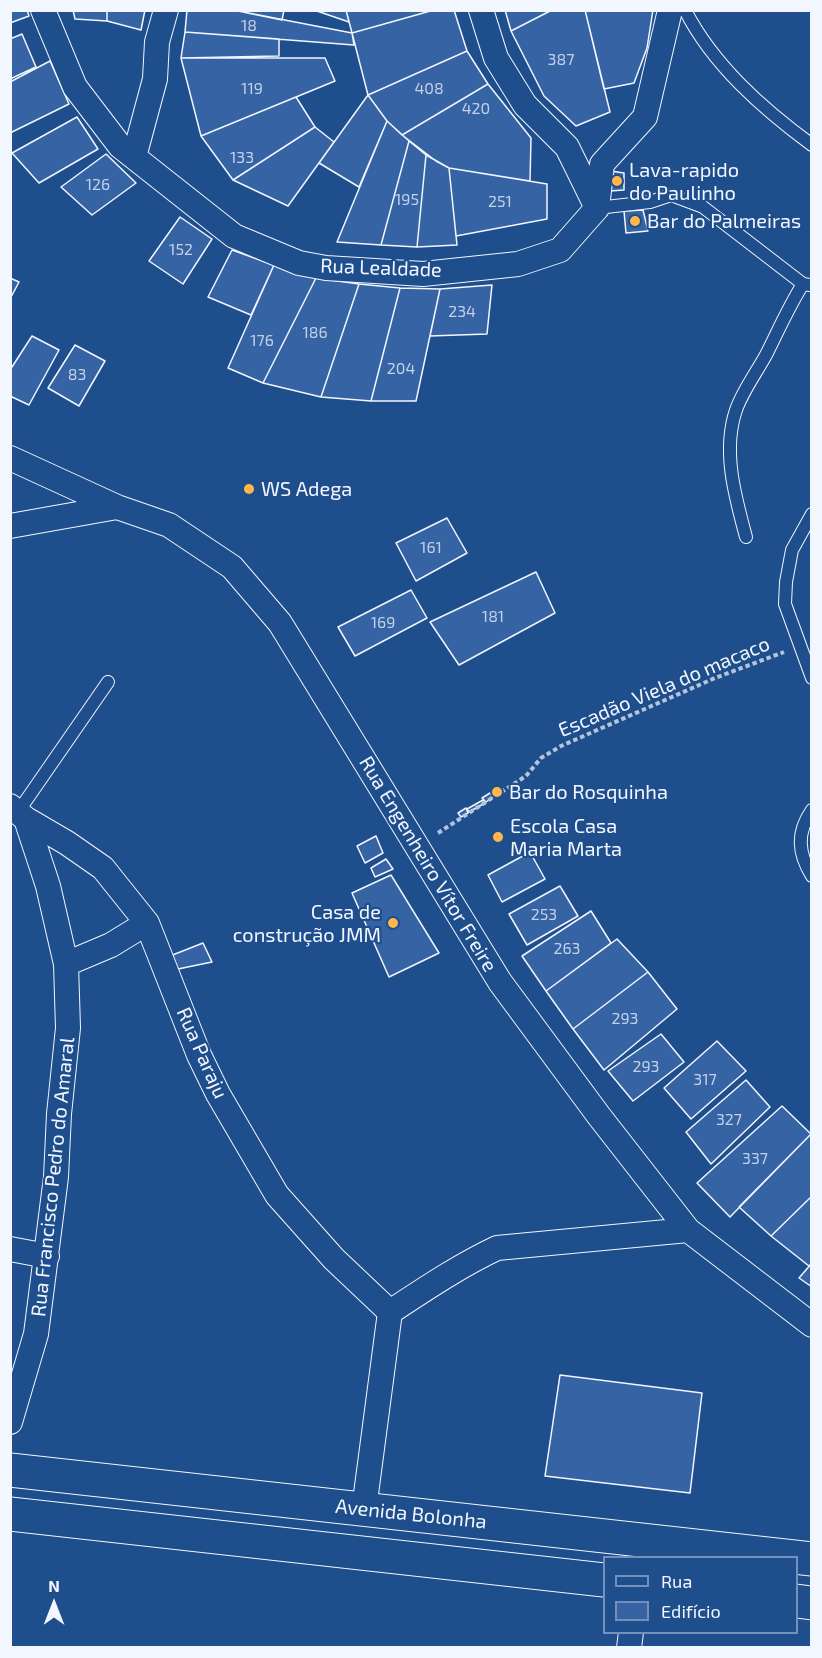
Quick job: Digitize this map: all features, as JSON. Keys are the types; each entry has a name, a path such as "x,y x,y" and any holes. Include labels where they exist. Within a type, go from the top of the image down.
{"main road":[{"name":"Avenida Bolonha","path":"10,1470 794,1556"},
{"path":"10,1514 603,1580"}],"street":[{"name":"Rua Lealdade","path":"43,10 75,87 120,146 234,236 299,263 326,268 423,274 518,264 560,250 597,208"},
{"path":"134,157 155,79 157,42 166,10"},
{"path":"481,10 496,58 525,105 567,147 597,208"},
{"path":"597,208 602,164 645,117 670,10"},
{"name":"Rua Engenheiro Vítor Freire","path":"10,458 117,507 169,525 232,567 280,622 500,982 599,1116 688,1230 812,1325"},
{"path":"10,526 117,507"},
{"name":"Rua Paraju","path":"18,812 103,868 147,923 199,1055 277,1195 334,1259 390,1312"},
{"name":"Rua Francisco Pedro do Amaral","path":"10,1422 36,1334 56,1178 59,1114 68,1028 66,964 48,886 18,812"},
{"path":"66,964 111,945 147,923"},
{"path":"364,1509 390,1312 469,1261 497,1248 688,1230"},
{"path":"10,1249 47,1256"}],"lane":[{"path":"685,10 708,48 750,94 781,123 812,145"},
{"path":"597,208 650,202 671,195 703,207 807,284 788,307 737,409 733,425 731,464 736,500 746,537"},
{"path":"812,514 792,550 786,582 785,604 812,678"},
{"path":"18,812 108,682"},
{"path":"812,810 802,832 800,845 802,861 812,876"}],"path":[{"name":"Escadão Viela do macaco","path":"417,846 526,776 541,758 561,746 715,678 800,646"}],"building":[{"path":"10,10 27,10 29,16 10,23"},
{"path":"73,10 107,10 107,21 75,19"},
{"path":"107,10 145,10 141,30 107,21"},
{"path":"187,10 233,10 352,33 354,45 185,32"},
{"path":"233,10 284,10 282,20"},
{"path":"314,10 346,10 349,22"},
{"path":"346,10 434,10 352,33"},
{"path":"434,10 454,10 467,51 368,95 352,33"},
{"path":"505,10 552,10 511,31"},
{"path":"552,10 585,10 610,112 576,126 544,96 511,31"},
{"path":"585,10 653,10 647,48 634,83 604,89"},
{"path":"185,32 279,39 279,56 181,58"},
{"path":"22,34 36,67 10,79 10,39"},
{"path":"467,51 488,84 402,135 387,121 368,95"},
{"path":"181,58 325,58 335,81 201,136"},
{"path":"50,61 69,104 10,133 10,82"},
{"path":"488,84 531,138 530,181 449,168 402,135"},
{"path":"368,95 387,121 359,187 319,163"},
{"path":"296,97 315,127 233,180 201,136"},
{"path":"77,117 98,149 39,183 12,153"},
{"path":"387,121 409,141 381,245 337,242"},
{"path":"315,127 334,142 288,206 233,180"},
{"path":"409,141 426,155 417,247 381,245"},
{"path":"106,154 136,183 92,215 61,187"},
{"path":"426,155 449,168 457,245 417,247"},
{"path":"449,168 547,184 547,219 456,236"},
{"name":"Lava-rapido do Paulinho","path":"611,171 624,173 624,190 610,191"},
{"name":"Bar do Palmeiras","path":"643,210 648,231 626,233 624,211"},
{"path":"180,217 212,239 183,284 149,261"},
{"path":"232,250 274,265 251,315 208,297"},
{"path":"274,265 316,278 263,383 228,368"},
{"path":"10,278 19,282 10,299"},
{"path":"316,278 359,284 321,397 263,383"},
{"path":"359,284 400,288 371,401 321,397"},
{"path":"492,285 487,334 430,336 440,289"},
{"path":"400,288 440,289 416,401 371,401"},
{"path":"32,336 59,350 29,405 10,396 10,370"},
{"path":"75,345 105,361 79,406 48,388"},
{"path":"447,518 467,553 416,581 396,543"},
{"path":"536,572 555,613 459,665 430,622"},
{"path":"411,590 427,618 355,656 338,627"},
{"name":"Bar do Rosquinha","path":"500,787 503,791 494,797 491,793"},
{"path":"490,793 493,797 486,802 482,798"},
{"path":"483,800 485,803 469,812 467,809"},
{"path":"466,808 468,813 461,817 458,813"},
{"path":"376,836 383,853 365,863 357,846"},
{"path":"530,852 545,879 502,902 488,875"},
{"path":"386,859 393,869 375,877 371,868"},
{"name":"Casa de construção JMM","path":"391,875 439,953 389,977 352,893"},
{"path":"560,886 578,916 527,945 509,914"},
{"path":"591,911 611,943 546,991 522,956"},
{"path":"617,939 648,972 573,1029 546,991"},
{"path":"203,943 212,962 178,969 170,956"},
{"path":"648,972 677,1009 604,1070 573,1029"},
{"path":"661,1034 684,1062 633,1101 608,1071"},
{"path":"717,1041 746,1071 691,1119 664,1088"},
{"path":"746,1080 770,1107 711,1164 686,1132"},
{"path":"782,1106 811,1134 730,1217 697,1183"},
{"path":"811,1134 812,1196 771,1236 739,1207"},
{"path":"812,1196 812,1263 809,1266 771,1236"},
{"path":"812,1263 812,1287 799,1278"},
{"path":"560,1375 702,1393 690,1493 545,1476"}],"place":[{"name":"Lava-rapido do Paulinho","path":"617,181"},
{"name":"Bar do Palmeiras","path":"635,221"},
{"name":"WS Adega","path":"249,489"},
{"name":"Bar do Rosquinha","path":"497,792"},
{"name":"Escola Casa Maria Marta","path":"498,837"},
{"name":"Casa de construção JMM","path":"393,923"}]}
